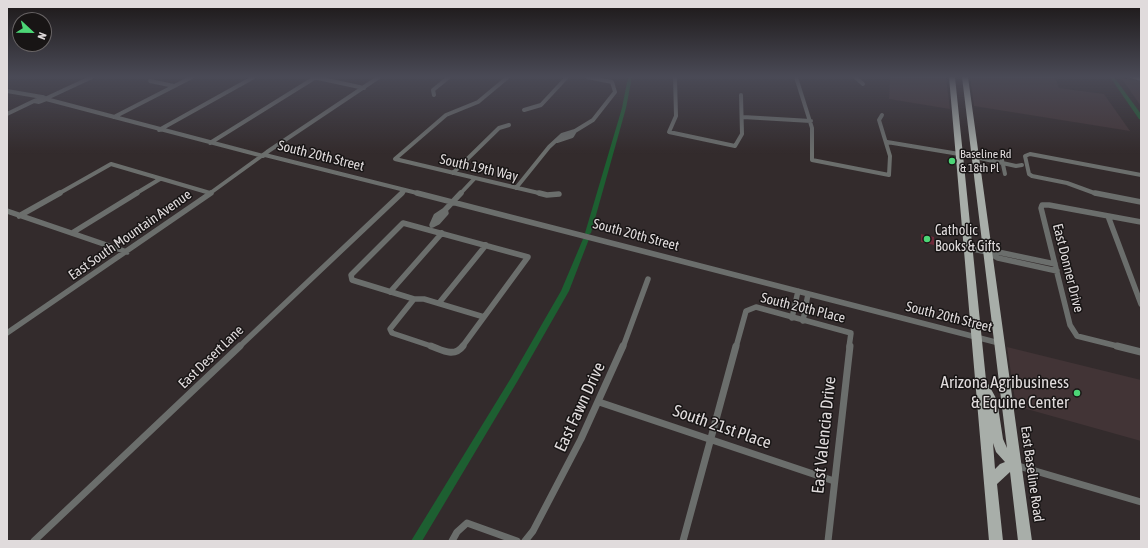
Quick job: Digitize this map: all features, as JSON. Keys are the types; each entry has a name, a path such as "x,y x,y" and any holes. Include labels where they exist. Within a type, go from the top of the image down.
{"main road":[{"path":"954,103 996,541"},
{"path":"958,103 963,115 970,120"},
{"name":"East Baseline Road","path":"968,103 970,120 979,158 987,252 1025,541"},
{"path":"956,126 962,122 970,120"},
{"path":"959,154 979,158"},
{"path":"980,377 991,400 998,444 1004,454 1015,465"},
{"path":"990,482 1000,470 1008,466 1015,465"}],"street":[{"path":"7,114 34,103"},
{"name":"South 20th Street","path":"42,103 66,105"},
{"name":"South 20th Street","path":"58,103 210,143 584,235 999,343"},
{"path":"114,117 142,103"},
{"path":"159,130 208,103"},
{"path":"210,143 275,103"},
{"name":"East South Mountain Avenue","path":"7,333 343,103"},
{"name":"South 19th Way","path":"476,103 463,110 456,110 446,115 394,159 547,195 559,194"},
{"path":"524,110 541,105 543,103"},
{"path":"516,188 549,147 557,141 572,136 575,131 593,120 607,103"},
{"path":"676,103 676,116 669,132 735,146 742,134 743,117 740,103"},
{"path":"805,103 811,121 815,145 812,160 889,175 890,156 887,142 879,120 882,115"},
{"path":"743,117 811,121"},
{"path":"453,173 499,128 509,125"},
{"path":"887,142 959,154"},
{"path":"1141,174 1030,154 1025,156 1025,166 1029,174 1032,176 1062,182 1100,195 1141,202"},
{"path":"979,158 1025,166"},
{"path":"1002,162 1005,174"},
{"path":"20,216 111,164 210,193"},
{"path":"429,227 440,211 445,210 475,178"},
{"path":"72,233 160,179"},
{"name":"East Desert Lane","path":"34,541 405,190"},
{"name":"East Donner Drive","path":"1108,216 1042,205 1041,208 1070,325 1077,336 1141,352"},
{"path":"7,211 127,252"},
{"path":"1108,216 1141,222"},
{"path":"1108,216 1141,304"},
{"path":"414,299 390,329 392,333 451,352 459,351 484,317 528,257 442,233 429,227 403,223 351,275 352,280 414,299 424,299 484,317"},
{"path":"390,292 442,233"},
{"path":"439,303 486,246"},
{"path":"968,248 987,252 998,252 1055,264"},
{"path":"987,252 998,258 1057,271"},
{"path":"1023,257 1025,264"},
{"name":"East Fawn Drive","path":"525,541 570,463 599,402 630,333 648,280"},
{"path":"792,318 798,291"},
{"path":"803,320 808,294"},
{"name":"South 20th Place","path":"711,440 746,311 750,308 756,308 851,333"},
{"name":"East Valencia Drive","path":"828,541 851,333"},
{"name":"South 21st Place","path":"599,402 834,481"},
{"path":"683,541 711,440"},
{"path":"1015,465 1141,502"},
{"path":"452,541 457,532 467,523 479,526 517,541"}],"shaded area":[{"path":"911,103 949,103 950,109"},
{"path":"974,103 1110,103 1130,131 974,106"},
{"name":"Arizona Agribusiness & Equine Center","path":"1007,347 1141,380 1141,441 1016,406"}],"building":[{"name":"Catholic Books & Gifts","path":"921,234 934,237 934,245 921,242"}],"waterway":[{"path":"588,233 625,103"},
{"path":"1130,103 1141,118"},
{"path":"416,541 514,380 565,291 586,239"}],"place":[{"name":"Baseline Rd & 18th Pl","path":"952,161"},
{"name":"Catholic Books & Gifts","path":"927,239"},
{"name":"Arizona Agribusiness & Equine Center","path":"1077,393"}]}
